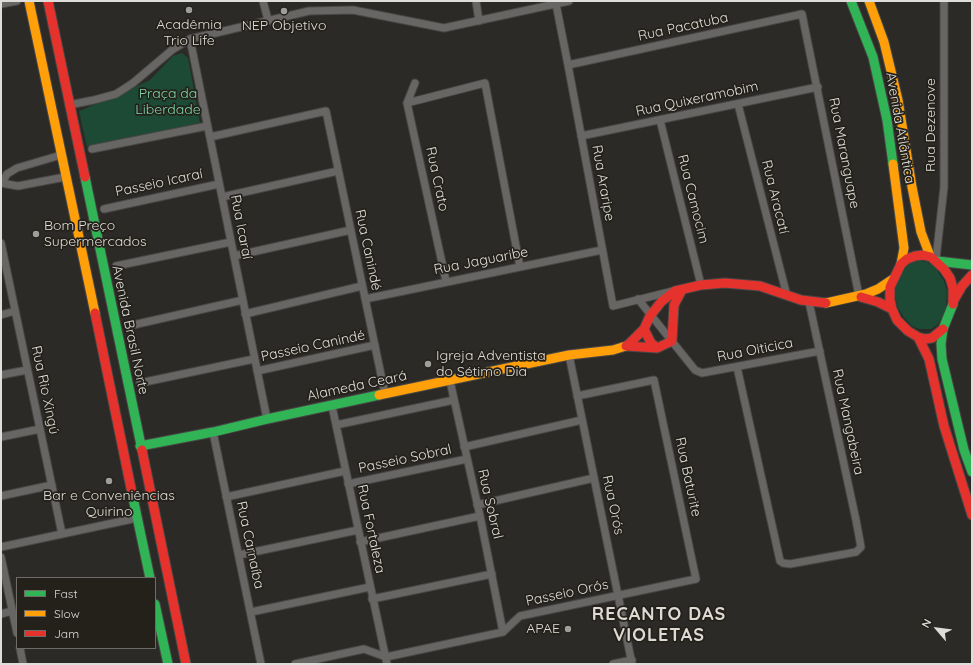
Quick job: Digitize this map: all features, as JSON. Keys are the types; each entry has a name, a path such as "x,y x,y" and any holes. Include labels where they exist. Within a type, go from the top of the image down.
{"main road":[{"path":"29,1 150,577"},
{"name":"Avenida Brasil Norte","path":"48,1 186,664"},
{"name":"Avenida Atlântica","path":"851,1 873,58 887,120 904,248 901,264 893,279 890,293 892,309 902,326 918,337 929,359 944,426 972,515"},
{"name":"Avenida Atlântica","path":"869,1 884,42 898,100 913,194 921,232 934,258 950,278 953,288 952,309 943,329 941,344 942,359 964,450 972,472"},
{"path":"901,264 908,259 922,255 972,265"},
{"path":"953,302 962,286 972,275"},
{"path":"627,346 644,329 650,316 661,302 678,290 701,285 725,283 760,286 809,302 825,303 860,296 878,289 893,279"},
{"path":"627,346 657,348 672,341 674,305 678,290"},
{"path":"860,296 878,302 892,309"},
{"path":"644,329 651,343 657,348"},
{"path":"918,337 925,339 932,338 943,329"},
{"name":"Alameda Ceará","path":"140,446 213,432 267,419 568,355 613,350 627,346"},
{"path":"156,609 168,664"}],"street":[{"path":"1,4 17,1"},
{"path":"264,1 268,20"},
{"path":"476,1 479,21"},
{"path":"69,105 116,94 133,83 172,50 190,39 309,10 352,10 444,28 569,1"},
{"name":"Rua Dezenove","path":"934,258 938,249 944,187 944,1"},
{"name":"Rua Araripe","path":"556,4 613,306 638,299"},
{"name":"Rua Pacatuba","path":"568,65 802,14"},
{"name":"Rua Maranguape","path":"802,14 860,296"},
{"name":"Rua Icaraí","path":"190,39 267,419"},
{"path":"407,103 415,83"},
{"path":"407,103 485,83 520,267"},
{"name":"Rua Quixeramobim","path":"582,136 818,87"},
{"name":"Rua Crato","path":"407,103 446,281"},
{"name":"Rua Aracatí","path":"738,104 787,296"},
{"name":"Rua Canindé","path":"210,137 326,111 385,394"},
{"name":"Rua Camocim","path":"660,120 701,285"},
{"path":"92,149 208,126"},
{"path":"61,155 17,168 7,174 1,183 18,186 66,177"},
{"path":"222,197 338,171"},
{"name":"Passeio Icaraí","path":"104,209 219,184"},
{"path":"234,256 351,230"},
{"path":"116,266 231,242"},
{"name":"Rua Rio Xingú","path":"1,243 62,534"},
{"name":"Rua Jaguaribe","path":"365,299 446,281 602,250"},
{"path":"245,314 362,286"},
{"path":"672,341 650,316 638,299 678,290"},
{"path":"133,325 243,300"},
{"name":"Rua Mangabeira","path":"737,367 780,561 790,564 856,552 860,547 856,520 809,302"},
{"path":"1,314 15,311"},
{"name":"Rua Oiticica","path":"672,341 695,370 702,373 820,351"},
{"name":"Passeio Canindé","path":"257,371 375,345"},
{"name":"Rua Orós","path":"568,355 632,662"},
{"path":"140,383 254,359"},
{"path":"1,375 27,370"},
{"name":"Rua Baturite","path":"577,396 654,380 696,579"},
{"name":"Rua Sobral","path":"450,381 480,516 503,632"},
{"path":"336,426 454,400"},
{"name":"Rua Fortaleza","path":"332,406 386,661"},
{"path":"464,447 582,420"},
{"path":"1,436 40,428"},
{"name":"Rua Carnaíba","path":"213,432 261,664"},
{"name":"Passeio Sobral","path":"348,484 467,459"},
{"path":"226,497 345,471"},
{"path":"477,505 594,478"},
{"path":"1,496 52,485"},
{"path":"360,542 480,516"},
{"path":"1,547 137,518"},
{"path":"239,555 358,530"},
{"path":"1,557 16,629"},
{"path":"372,600 492,574"},
{"name":"Passeio Orós","path":"503,632 520,616 696,579"},
{"path":"251,612 370,587"},
{"path":"1,614 12,612"},
{"path":"295,664 364,649 386,661 503,632"},
{"path":"20,649 23,664"},
{"path":"613,664 632,662"}],"green space":[{"name":"Praça da Liberdade","path":"182,53 188,58 200,123 87,147 79,111 119,95 150,80 173,56"},
{"path":"915,260 927,262 934,266 944,281 947,291 946,308 943,317 937,325 931,329 919,329 912,326 898,308 896,300 895,287 900,273 909,262"}],"traffic: fast":[{"path":"851,1 873,57 887,120 893,164"},
{"path":"85,177 142,450"},
{"path":"937,261 972,265"},
{"path":"953,304 943,329 941,344 942,359 964,450 972,472"},
{"path":"140,446 213,432 379,395"},
{"path":"132,493 150,577"},
{"path":"156,609 168,664"}],"traffic: slow":[{"path":"29,1 95,313"},
{"path":"869,1 884,42 898,100 921,232 930,256"},
{"path":"893,164 904,248 901,264"},
{"path":"826,303 866,294 878,289 893,279"},
{"path":"379,395 569,355 613,350 626,346"}],"traffic: jam":[{"path":"48,1 85,177"},
{"path":"943,329 932,338 925,339 908,331 897,320 890,300 890,287 901,264 907,259 915,256 923,255 931,257 944,269 950,278 953,288 953,304"},
{"path":"954,300 962,286 972,275"},
{"path":"627,346 644,329 650,316 661,302 675,291 701,285 725,283 760,286 801,300 826,303"},
{"path":"626,346 657,348 672,341 674,305 682,290"},
{"path":"861,297 878,302 892,309"},
{"path":"95,313 132,493"},
{"path":"644,329 651,343 657,348"},
{"path":"918,337 929,359 944,426 972,515"},
{"path":"142,450 186,664"}],"place":[{"name":"Acadêmia Trio Life","path":"189,10"},
{"name":"NEP Objetivo","path":"284,11"},
{"name":"Bom Preço Supermercados","path":"36,234"},
{"name":"Igreja Adventista do Sétimo Dia","path":"428,364"},
{"name":"Bar e Conveniências Quirino","path":"109,481"},
{"name":"APAE","path":"568,629"}],"district":[{"name":"RECANTO DAS VIOLETAS","path":"659,625"}]}
